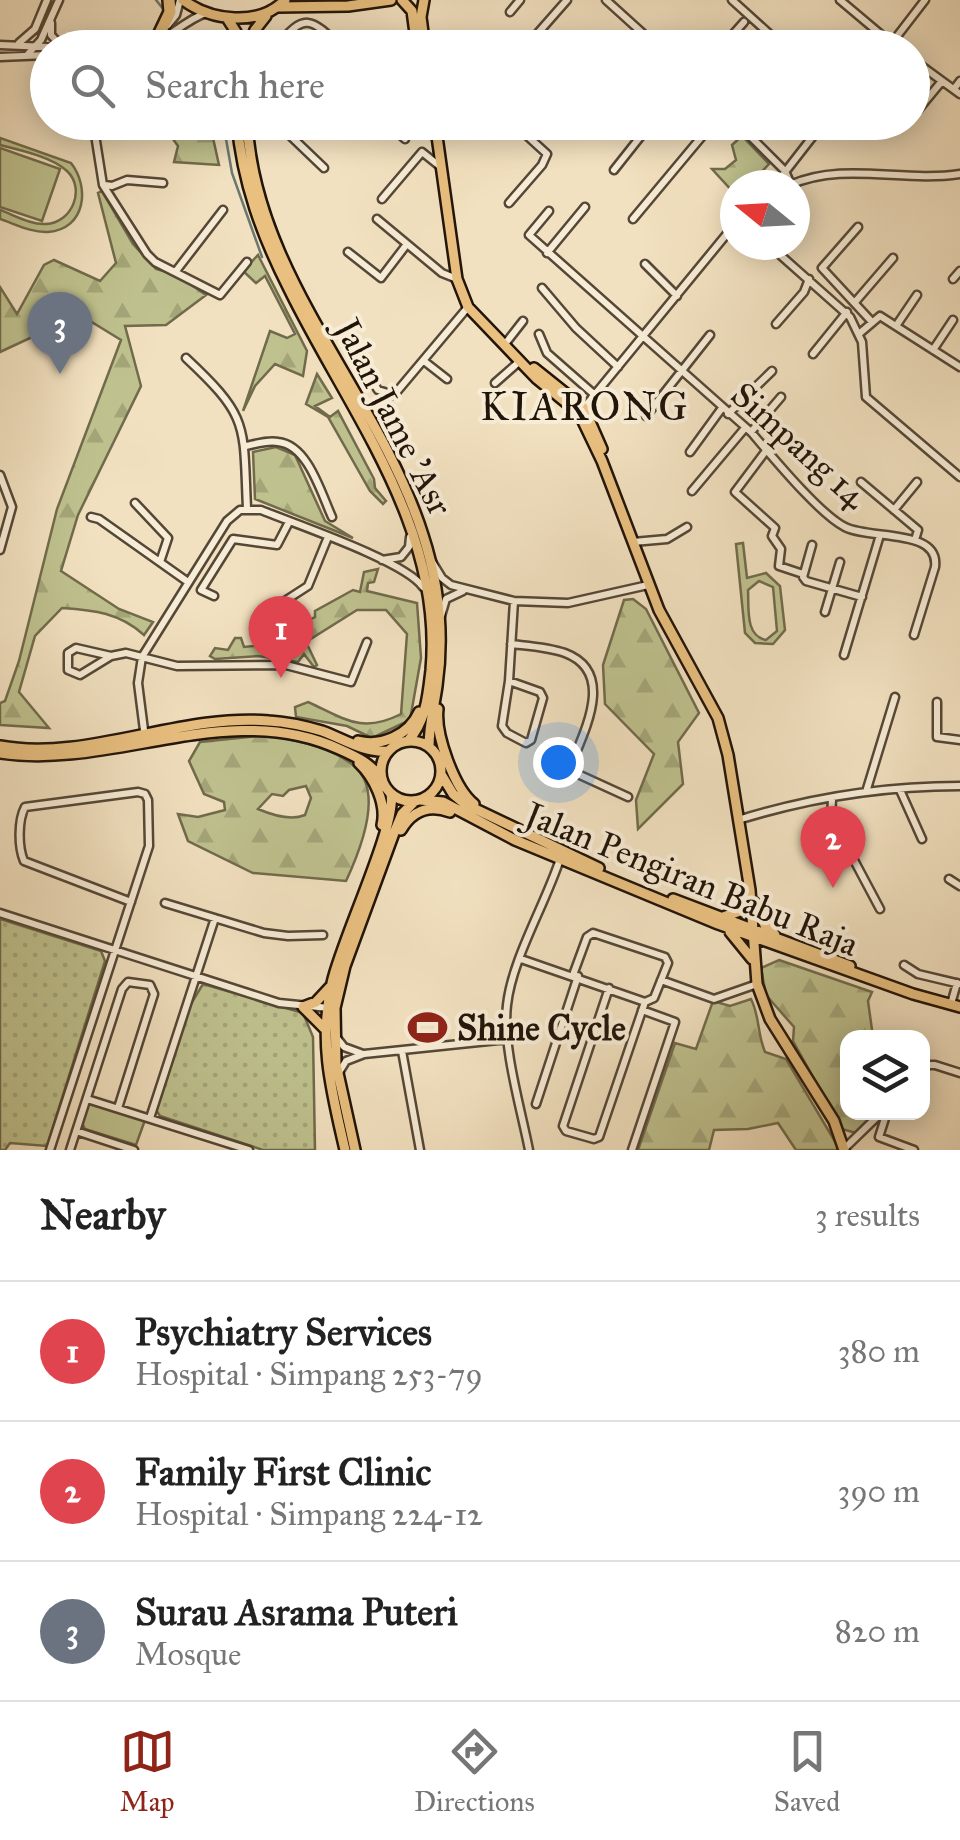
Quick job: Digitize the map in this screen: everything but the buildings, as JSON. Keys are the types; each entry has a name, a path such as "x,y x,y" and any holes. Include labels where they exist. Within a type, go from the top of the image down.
{"highway":[{"path":"162,30 170,12 169,0"}],"main road":[{"path":"181,0 225,17 268,14"},
{"path":"254,30 281,4 348,6 391,0"},
{"path":"402,0 412,11 415,30"},
{"path":"423,30 424,0"},
{"path":"225,17 235,30"},
{"name":"Jalan Jame 'Asr","path":"240,140 249,196 288,290 409,519 428,597 432,633 430,678 422,722 408,741"},
{"name":"Jalan Jame 'Asr","path":"249,140 269,227 297,288 399,478 430,559 440,617 430,747"},
{"path":"438,140 457,279 468,307 522,360 582,410 607,459 648,585 668,630 718,718 750,890 757,984 770,1019 834,1121 844,1149"},
{"path":"322,736 331,731 371,743 397,735 416,720 430,678"},
{"path":"437,687 438,726 459,787 489,821"},
{"path":"143,719 149,726 166,729 255,720 283,722 374,751 388,751 408,741 430,747 440,762 441,774 434,790 398,822 331,986 328,1075 344,1150"},
{"path":"145,738 166,729"},
{"path":"0,750 46,756 145,738 256,729 322,736 368,763 391,794 392,810 331,1008"},
{"path":"322,736 364,768 380,796 384,816 373,850 377,867"},
{"path":"382,779 381,767 388,751"},
{"name":"Jalan Pengiran Babu Raja","path":"441,774 457,798 489,821 560,859 802,955 952,1004"},
{"path":"391,794 402,800 418,801"},
{"name":"Jalan Pengiran Babu Raja","path":"418,801 437,800 719,921"},
{"path":"377,867 406,820 422,810 444,809 489,821"},
{"path":"750,890 740,912 719,921 738,938 754,961"},
{"path":"750,890 762,919 776,937"},
{"name":"Jalan Pengiran Babu Raja","path":"752,933 776,937 952,1004"},
{"path":"754,961 758,953 769,948 802,955"},
{"path":"331,986 316,1002 304,1007 330,1033 355,1150"}],"street":[{"path":"36,30 48,0"},
{"path":"47,30 59,0"},
{"path":"163,30 176,15 181,0"},
{"path":"510,12 520,0"},
{"path":"541,30 566,0"},
{"path":"606,0 640,30"},
{"path":"732,0 765,30"},
{"path":"840,0 874,30"},
{"path":"903,30 925,0"},
{"path":"176,30 190,18 208,12"},
{"path":"51,30 52,21"},
{"path":"290,30 304,22 324,30"},
{"path":"737,30 744,22"},
{"path":"14,46 30,34"},
{"path":"0,46 30,46"},
{"path":"0,57 28,54"},
{"path":"930,72 957,92 960,80"},
{"path":"930,96 942,81"},
{"path":"96,140 104,185 155,262 220,295 247,262"},
{"path":"295,140 324,168"},
{"path":"509,203 542,165 545,151 532,140"},
{"path":"614,170 638,140"},
{"path":"633,220 699,140"},
{"path":"754,140 784,170"},
{"path":"786,170 810,140"},
{"path":"382,199 422,152 442,169"},
{"path":"810,175 960,174"},
{"path":"104,185 127,180 163,183"},
{"path":"547,253 585,207"},
{"path":"176,270 223,210"},
{"name":"Simpang 14","path":"549,211 529,235 748,430 765,452 840,525 915,540"},
{"path":"378,219 442,273 457,279"},
{"path":"858,227 822,268 872,322"},
{"path":"582,410 720,243"},
{"path":"348,252 381,278 407,244"},
{"path":"856,302 893,258"},
{"path":"787,260 847,312 860,333 866,397 960,476"},
{"path":"645,264 677,296"},
{"path":"953,279 960,270"},
{"path":"776,324 804,292 809,279"},
{"path":"542,288 618,368"},
{"path":"896,326 916,295"},
{"path":"358,360 376,386 389,395 399,392 416,376 468,307"},
{"path":"813,354 847,312"},
{"path":"860,333 880,316 960,367"},
{"path":"933,350 952,320"},
{"path":"505,344 523,321"},
{"path":"539,334 547,353 596,396"},
{"path":"646,416 710,335"},
{"path":"186,358 227,400 243,429 247,508"},
{"path":"494,383 522,360"},
{"path":"424,361 447,379"},
{"path":"690,452 726,411 772,370"},
{"path":"692,490 781,397"},
{"path":"246,446 272,441 292,446 305,462 332,517"},
{"path":"765,452 735,492 775,528 772,536 781,549 777,564 804,574"},
{"path":"0,474 12,507 0,550"},
{"path":"862,482 918,530 915,540 931,547 936,557 914,635"},
{"path":"894,510 917,482"},
{"path":"135,503 168,538 160,562"},
{"path":"247,508 381,560 415,577 428,597"},
{"path":"145,738 138,683 142,657 227,521 247,508"},
{"path":"91,517 188,582"},
{"path":"381,560 396,559 406,552 410,542 409,519"},
{"path":"214,596 201,590 228,542 239,538 278,546 290,522"},
{"path":"633,542 668,539 686,527"},
{"path":"844,656 880,535"},
{"path":"272,618 277,606 308,586 328,538"},
{"path":"812,544 804,574 806,581 862,597"},
{"path":"430,559 445,581 464,590 514,601 568,603 648,585"},
{"path":"826,612 840,562"},
{"path":"440,617 446,599 464,590"},
{"path":"509,681 540,692 544,701 530,740 519,742 502,726 514,601"},
{"path":"111,656 84,674 72,673 66,666 68,653 76,648 177,666 286,665 352,682 367,642"},
{"path":"510,644 563,652 584,667 594,686 595,701 569,770 628,797"},
{"path":"866,792 895,698"},
{"path":"937,702 937,737 960,740"},
{"path":"738,820 798,801 960,786"},
{"path":"900,789 922,839"},
{"path":"50,1150 115,950 150,840 148,800 138,792 25,807 20,816 21,854 27,864 130,902"},
{"path":"832,799 831,817 880,908"},
{"path":"530,1150 508,1039 507,1002 560,859"},
{"path":"948,879 960,886"},
{"path":"166,902 268,934 323,935"},
{"path":"0,913 280,1003 331,1008"},
{"path":"150,1118 215,918"},
{"path":"536,1104 587,937 593,934 665,958 668,962 654,998 643,1006 599,1137 566,1131 563,1126 609,988"},
{"path":"521,959 609,988 675,1022 632,1150"},
{"path":"904,965 918,974 958,984 952,1004"},
{"path":"70,1150 122,989 132,980 152,988 154,998 118,1108"},
{"path":"661,980 693,994 720,999 757,984"},
{"path":"330,1033 344,1047 364,1054"},
{"path":"338,1076 346,1062 364,1054 508,1039"},
{"path":"402,1051 420,1150"},
{"path":"930,1065 960,1073"},
{"path":"87,1098 249,1150"},
{"path":"844,1149 875,1120"},
{"path":"882,1120 878,1134 881,1139 914,1150"},
{"path":"76,1131 105,1146 134,1150"}],"green space":[{"path":"0,138 71,163 82,195 77,215 70,223 42,232 0,219 0,210 34,223 55,222 69,212 76,195 73,178 61,166 0,145"},
{"path":"174,140 213,140 219,165 174,162 178,146"},
{"path":"746,140 769,164 763,170 720,170 720,178 712,169 725,169 736,160 732,145"},
{"path":"0,148 60,169 42,221 0,207"},
{"path":"102,191 133,244 156,269 177,275 206,295 166,325 125,326 141,386 78,515 61,571 119,609 153,622 144,635 106,614 62,608 35,636 19,692 49,728 0,725 0,703 5,701 19,661 57,509 121,340 82,316 70,300 48,314 56,326 0,352 0,287 17,314 44,265 54,260 100,281 116,263 98,193"},
{"path":"258,255 307,351 303,376 275,364 255,386 243,411 270,331 287,338 295,334 265,276 256,283 243,271"},
{"path":"317,374 332,398 315,406 330,417 338,411 375,488 386,501 383,504 370,491 328,417 306,404"},
{"path":"276,447 295,455 325,521 353,538 255,499 253,452"},
{"path":"743,543 747,578 766,573 780,586 785,630 773,644 755,643 745,633 736,544","holes":["759,581 773,587 777,631 766,640 751,627 748,590"]},
{"path":"378,569 367,591 417,603 421,658 410,720 372,738 347,726 296,717 295,707 308,702 354,722 375,723 401,714 407,634 386,610 357,610 306,642 317,665 314,667 304,654 298,662 258,656 210,656 215,648 228,650 235,638 241,638 244,647 285,643 276,616 293,628 353,590 360,592 364,572"},
{"path":"633,599 646,609 699,713 678,742 683,784 638,829 636,800 654,754 605,704 603,665 624,600"},
{"path":"267,735 326,750 356,768 364,779 369,808 346,881 253,873 188,841 178,814 198,817 225,810 224,802 204,794 189,761 200,742","holes":["306,786 311,798 305,815 300,817 258,809 272,794 283,796 289,790"]},
{"path":"0,919 101,951 105,961 47,1146 10,1143 0,1150"},
{"path":"779,960 872,992 868,1001 872,1030 840,1030 840,1120 868,1120 856,1133 842,1129 793,1041 794,1027 766,995 761,968"},
{"path":"203,984 303,1013 313,1037 315,1150 263,1150 160,1116 156,1110 189,1007"},
{"path":"751,999 765,1052 786,1059 840,1150 796,1150 778,1123 714,1130 709,1150 638,1150 675,1043 696,1049 713,1001 730,1006"},
{"path":"93,1103 145,1120 136,1145 85,1129 82,1123 87,1105"}],"waterway":[{"path":"156,0 164,10"},
{"path":"226,140 232,173 262,257"}],"place":[{"name":"Surau Asrama Puteri","path":"60,374"},
{"name":"Psychiatry Services","path":"281,678"},
{"name":"Family First Clinic","path":"833,888"},
{"name":"Shine Cycle","path":"427,1028"}],"district":[{"name":"KIARONG","path":"585,406"}]}
